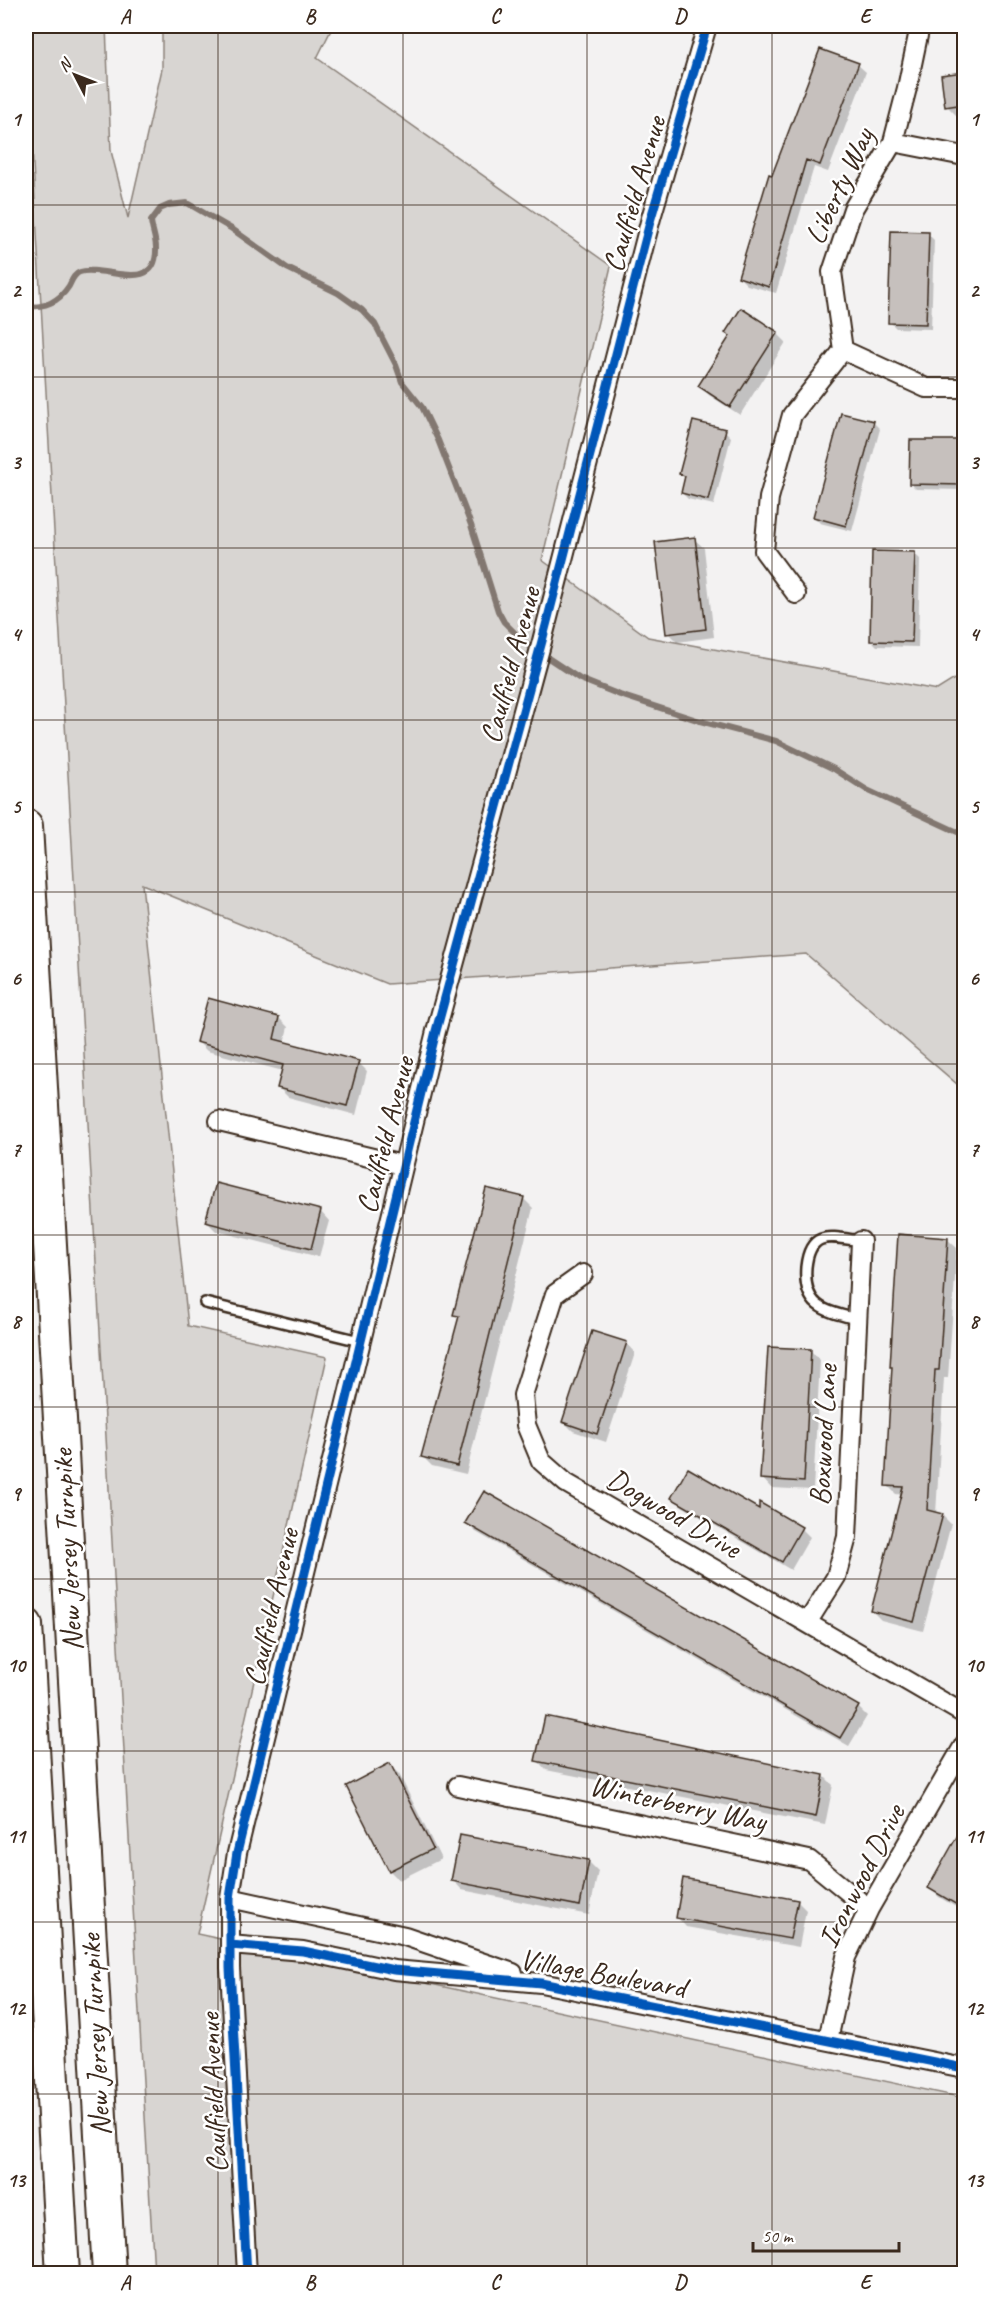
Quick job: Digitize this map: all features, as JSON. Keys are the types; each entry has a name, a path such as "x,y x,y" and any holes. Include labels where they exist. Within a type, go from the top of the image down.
{"highway":[{"name":"New Jersey Turnpike","path":"26,826 109,2274"},
{"name":"New Jersey Turnpike","path":"26,1625 63,2274"}],"street":[{"name":"Caulfield Avenue","path":"247,2274 230,1945 230,1898 234,1870 436,1031 542,641 651,218 707,26"},
{"name":"Liberty Way","path":"843,350 832,272 853,209 893,142 920,26"},
{"path":"893,142 964,156"},
{"path":"796,594 764,551 769,498 792,415 843,350 926,388 964,388"},
{"path":"219,1121 402,1165"},
{"name":"Boxwood Lane","path":"807,1623 836,1577 847,1537 861,1241"},
{"name":"Dogwood Drive","path":"583,1274 555,1293 523,1395 526,1425 541,1461 566,1483 964,1714"},
{"name":"Ironwood Drive","path":"828,2040 846,1957 869,1909 964,1745"},
{"name":"Winterberry Way","path":"458,1786 809,1860 869,1909"},
{"name":"Village Boulevard","path":"230,1898 405,1936 540,1983"},
{"name":"Village Boulevard","path":"230,1945 303,1951 394,1970 540,1983 964,2068"}],"lane":[{"path":"857,1319 821,1308 808,1294 805,1284 808,1251 812,1245 830,1237 861,1241"},
{"path":"205,1303 360,1341"}],"shaded area":[{"path":"28,26 106,26 111,151 128,218 162,69 162,26 333,26 317,58 611,266 542,560 648,637 937,690 964,673 964,1090 806,954 387,984 142,884 188,1326 327,1357 197,1934 964,2098 964,2273 154,2273 33,165"}],"building":[{"path":"820,49 859,63 820,165 806,160 769,287 738,277 769,174 772,175"},
{"path":"964,72 964,104 945,107 941,75"},
{"path":"891,231 929,232 926,324 888,323"},
{"path":"741,308 778,332 730,407 698,386 730,336 725,333"},
{"path":"841,413 874,421 846,526 813,517"},
{"path":"693,421 726,429 708,500 681,493 685,476 679,474"},
{"path":"910,440 964,440 964,485 909,484"},
{"path":"695,537 706,629 666,634 655,542"},
{"path":"872,551 915,552 912,642 870,641"},
{"path":"208,998 279,1017 274,1039 359,1061 347,1106 277,1088 283,1065 196,1042"},
{"path":"216,1183 321,1210 311,1249 205,1222"},
{"path":"486,1188 524,1197 457,1466 421,1457 459,1316 453,1315"},
{"path":"898,1234 948,1238 939,1370 935,1370 927,1510 943,1514 914,1622 871,1611 903,1487 885,1486"},
{"path":"592,1331 627,1342 597,1434 562,1422"},
{"path":"768,1347 811,1349 804,1482 760,1479"},
{"path":"688,1468 759,1509 759,1502 802,1527 782,1562 671,1498"},
{"path":"484,1491 859,1706 840,1738 465,1523"},
{"path":"545,1716 824,1775 816,1817 535,1761"},
{"path":"390,1763 433,1849 389,1871 346,1786"},
{"path":"964,1824 964,1909 928,1888"},
{"path":"460,1835 589,1860 580,1906 451,1881"},
{"path":"683,1878 798,1900 790,1939 676,1918"}],"waterway":[{"path":"26,307 45,305 56,300 80,272 139,275 148,271 154,262 156,248 151,221 160,209 169,205 187,203 232,229 287,268 338,293 362,310 375,324 402,382 422,407 438,440 471,525 498,611 504,622 524,642 580,679 620,695 700,721 776,741 834,769 867,790 964,835"}],"cycle path":[{"path":"247,2274 230,1968 230,1898 237,1853 436,1031 542,641 651,218 707,26"},
{"path":"230,1945 303,1951 394,1970 541,1983 964,2068"}]}
